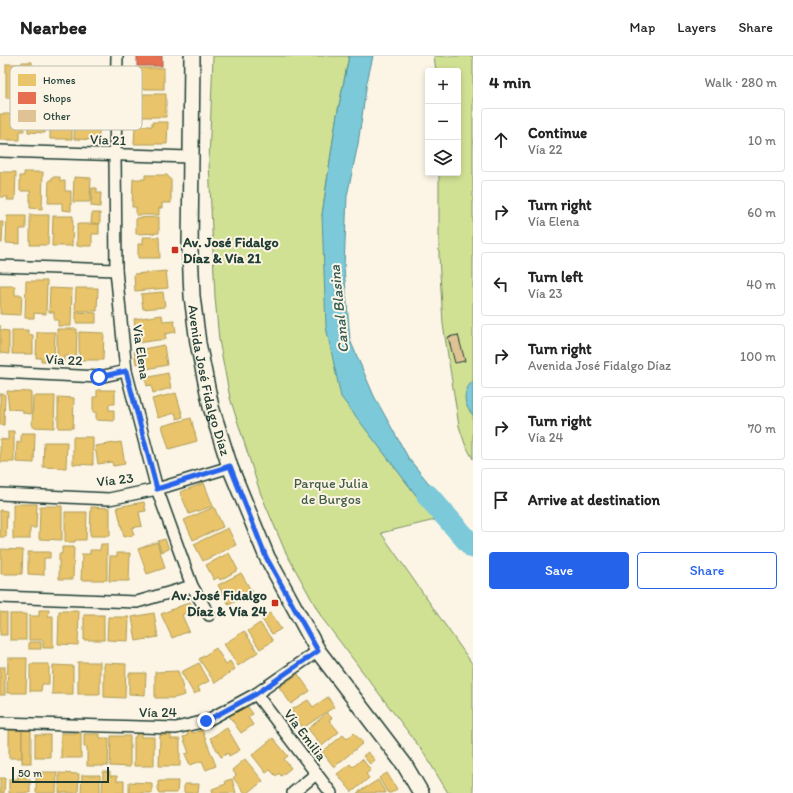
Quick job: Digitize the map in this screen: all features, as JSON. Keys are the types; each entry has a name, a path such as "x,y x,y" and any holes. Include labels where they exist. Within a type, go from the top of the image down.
{"street":[{"name":"Vía Elena","path":"117,56 117,66"},
{"name":"Avenida José Fidalgo Díaz","path":"192,56 190,157 190,250 192,296 198,343 211,407 230,466 266,557 318,651 404,764 421,793"},
{"name":"Vía Elena","path":"116,130 116,270 126,371 157,489 192,586 209,615"},
{"name":"Vía 21","path":"0,151 190,157"},
{"path":"0,266 116,270"},
{"name":"Vía 22","path":"0,372 99,377 126,371"},
{"name":"Vía 23","path":"0,494 109,499 157,489 230,466"},
{"path":"0,597 137,602 192,586"},
{"name":"Vía 24","path":"0,723 176,728 206,721 256,694 318,651"},
{"name":"Vía Emilia","path":"256,694 331,793"},
{"path":"293,793 316,774"}],"green space":[{"name":"Parque Julia de Burgos","path":"213,56 349,56 336,120 322,215 367,430 435,520 381,533 473,665 473,793 448,793 424,753 322,618 285,551 260,492 230,398 219,340 215,297 209,162"},
{"path":"434,56 473,56 473,459 465,444 459,426 443,324 439,256 439,176 461,176 461,68 436,68"}],"water":[{"path":"349,56 373,56 367,82 358,144 347,196 344,267 350,340 374,396 409,459 458,519 435,520 341,397 326,327 322,215 336,120"},
{"path":"473,381 473,415 467,407 465,398 467,389"}],"building: Homes":[{"path":"22,62 32,62 32,66 10,66 10,98 6,98 6,64 22,64"},
{"path":"142,68 164,68 164,89 142,89"},
{"path":"143,94 166,94 166,117 142,117"},
{"path":"0,114 10,114 10,130 24,130 20,131 20,140 0,140"},
{"path":"152,122 168,122 167,144 134,144 135,130 142,130 142,126 152,126"},
{"path":"28,130 45,130 45,133 28,132"},
{"path":"50,130 72,130 72,139 50,139"},
{"path":"74,130 99,130 99,140 74,139"},
{"path":"0,172 16,172 15,200 7,200 8,197 0,197"},
{"path":"24,172 43,172 42,209 30,208 30,191 20,191 20,176 24,176"},
{"path":"145,175 167,175 171,180 171,203 162,203 162,208 159,208 159,215 136,215 136,207 132,207 133,179 145,179"},
{"path":"52,177 60,177 60,181 65,181 65,191 71,191 71,211 62,210 62,203 48,203 49,180 52,180"},
{"path":"74,177 91,178 90,202 73,202"},
{"path":"92,188 97,188 97,193 101,193 100,207 91,206"},
{"path":"92,213 100,213 100,224 91,223"},
{"path":"30,215 49,215 48,245 30,245"},
{"path":"7,216 26,216 26,229 20,229 20,244 6,243"},
{"path":"53,216 73,216 72,246 52,246"},
{"path":"159,217 159,233 136,234 136,218"},
{"path":"0,222 3,222 2,243 0,243"},
{"path":"77,224 99,224 99,234 92,234 92,246 77,246"},
{"path":"143,237 159,237 160,258 138,258 138,244 143,244"},
{"path":"166,271 168,288 135,291 134,274"},
{"path":"26,281 47,281 46,314 34,313 34,318 25,318"},
{"path":"0,286 15,286 15,295 22,295 21,315 0,314"},
{"path":"50,288 72,289 71,326 58,326 58,320 54,320 54,312 49,312"},
{"path":"76,288 98,288 97,311 75,311"},
{"path":"163,292 165,307 143,309 141,294"},
{"path":"76,312 96,313 96,323 76,323"},
{"path":"162,315 163,321 174,320 176,332 165,334 166,339 137,343 134,319"},
{"path":"57,329 77,329 76,362 69,362 69,356 64,356 64,362 57,361"},
{"path":"0,330 9,331 9,354 0,353"},
{"path":"12,330 28,330 28,334 33,335 33,354 12,354"},
{"path":"37,332 55,332 54,361 41,361 41,358 36,358"},
{"path":"79,332 104,333 103,360 79,360"},
{"path":"164,345 167,365 147,369 143,349"},
{"path":"142,349 144,362 136,364 134,350"},
{"path":"168,373 171,388 153,393 151,385 147,386 145,378"},
{"path":"97,390 115,390 115,404 109,404 109,410 114,410 114,421 96,420 96,412 93,412 93,397 97,397"},
{"path":"7,391 31,392 31,414 23,413 23,410 9,409"},
{"path":"176,393 183,417 177,419 175,413 158,418 152,399"},
{"path":"0,394 5,394 4,425 0,425"},
{"path":"33,396 55,396 54,428 32,427"},
{"path":"58,397 74,398 73,428 58,428"},
{"path":"191,418 197,441 169,449 162,426"},
{"path":"8,431 14,431 14,462 0,462 0,439 8,440"},
{"path":"21,433 35,433 34,463 16,462 17,442 21,443"},
{"path":"73,437 93,437 93,465 73,464"},
{"path":"44,442 67,442 66,468 43,467"},
{"path":"121,442 125,464 113,466 112,462 98,464 95,446"},
{"path":"204,483 213,506 189,514 180,492"},
{"path":"144,502 146,511 139,512 142,526 132,528 134,535 124,537 117,507"},
{"path":"13,504 37,504 36,528 30,528 30,539 13,539"},
{"path":"40,506 62,506 62,540 39,539"},
{"path":"91,507 110,508 110,536 90,536"},
{"path":"214,507 223,527 193,540 184,520"},
{"path":"0,510 7,511 6,537 0,537"},
{"path":"65,512 87,512 86,540 65,542"},
{"path":"228,528 236,545 203,561 194,544"},
{"path":"165,539 169,549 161,552 158,541"},
{"path":"157,542 165,568 147,574 138,549"},
{"path":"101,544 107,544 107,580 81,580 82,554 90,554 90,550 100,550"},
{"path":"62,547 74,547 73,579 59,579 59,554 62,554"},
{"path":"1,549 23,550 22,574 1,574"},
{"path":"28,552 50,552 50,558 44,558 44,575 28,574"},
{"path":"117,553 130,553 129,581 109,581 110,556 117,556"},
{"path":"229,553 238,570 220,580 218,577 214,580 206,565"},
{"path":"241,573 252,592 229,605 218,585"},
{"path":"190,602 193,610 182,615 189,631 172,638 161,614"},
{"path":"39,610 49,610 48,616 53,616 53,648 43,648 43,640 29,640 29,616 39,616"},
{"path":"59,611 79,611 78,645 58,644"},
{"path":"0,612 7,613 7,635 0,635"},
{"path":"154,613 158,637 136,641 132,617"},
{"path":"270,613 281,629 272,634 261,618"},
{"path":"10,614 26,614 26,640 10,640"},
{"path":"84,615 104,615 104,640 84,640"},
{"path":"108,617 129,617 128,641 107,640"},
{"path":"260,623 273,641 260,649 248,631"},
{"path":"244,631 258,652 238,666 224,644"},
{"path":"29,642 41,642 41,649 29,649"},
{"path":"216,648 226,664 230,661 235,669 215,683 199,659"},
{"path":"8,658 27,658 26,693 7,693"},
{"path":"78,662 100,662 100,694 78,694"},
{"path":"104,663 126,664 125,698 104,697"},
{"path":"199,663 209,681 198,687 200,691 194,694 181,672"},
{"path":"30,664 49,664 49,684 42,684 41,691 30,691"},
{"path":"53,665 73,666 73,694 52,694"},
{"path":"0,667 5,667 5,695 0,695"},
{"path":"178,671 185,695 174,698 155,698 155,672"},
{"path":"129,673 146,673 145,695 129,694"},
{"path":"298,674 310,691 291,704 279,687"},
{"path":"328,697 334,707 303,728 291,710 308,700 313,707"},
{"path":"246,704 253,714 248,717 253,725 241,733 229,716"},
{"path":"327,713 332,718 329,720 339,732 322,746 308,729"},
{"path":"227,728 240,750 229,756 228,753 221,757 210,738"},
{"path":"9,730 22,730 22,758 9,758"},
{"path":"22,730 31,730 31,763 22,763"},
{"path":"192,730 193,733 202,730 216,766 206,770 202,761 190,765 185,754 189,753 183,737 188,735 187,732"},
{"path":"61,733 81,733 81,758 61,758"},
{"path":"354,733 363,743 334,767 322,752 343,735 347,739"},
{"path":"84,734 100,734 100,738 109,738 108,766 87,766 87,747 84,747"},
{"path":"136,734 141,734 141,737 154,737 154,766 134,766 134,737 136,737"},
{"path":"35,735 50,735 50,757 35,757"},
{"path":"160,735 171,735 171,739 180,739 180,766 159,766"},
{"path":"111,736 130,736 130,767 110,766"},
{"path":"273,738 288,756 284,759 291,768 281,776 279,773 276,776 270,770 266,773 252,755"},
{"path":"368,752 375,760 370,764 363,756"},
{"path":"245,759 263,781 248,793 245,793 233,778 236,775 232,770"},
{"path":"362,759 371,770 366,774 369,778 352,792 337,774 350,764 353,767"},
{"path":"36,772 57,772 56,793 36,793"},
{"path":"103,772 110,772 110,776 117,776 117,781 124,781 124,793 102,793"},
{"path":"59,773 79,774 78,793 59,793"},
{"path":"387,773 397,789 391,793 388,793 379,778"},
{"path":"18,774 26,774 26,779 30,779 30,793 9,793 9,779 18,779"},
{"path":"82,775 100,775 100,793 81,793"},
{"path":"0,778 5,778 4,793 0,793"},
{"path":"232,779 236,793 213,793 212,789 226,784 225,781"},
{"path":"378,780 386,793 357,793"},
{"path":"158,781 178,781 177,793 158,793"},
{"path":"129,782 152,783 152,793 129,793"},
{"path":"184,784 199,784 198,793 184,793"}],"building: Shops":[{"path":"137,56 162,56 162,66 137,66"}],"building: Other":[{"path":"458,335 465,361 455,363 448,337"}],"waterway":[{"name":"Canal Blasina","path":"428,496 473,547"}],"place":[{"name":"Av. José Fidalgo Díaz & Vía 21","path":"175,250"},
{"name":"Av. José Fidalgo Díaz & Vía 24","path":"275,603"}],"route":[{"path":"99,377 126,371 157,489 230,466 266,557 318,651 256,694 206,721"}]}
